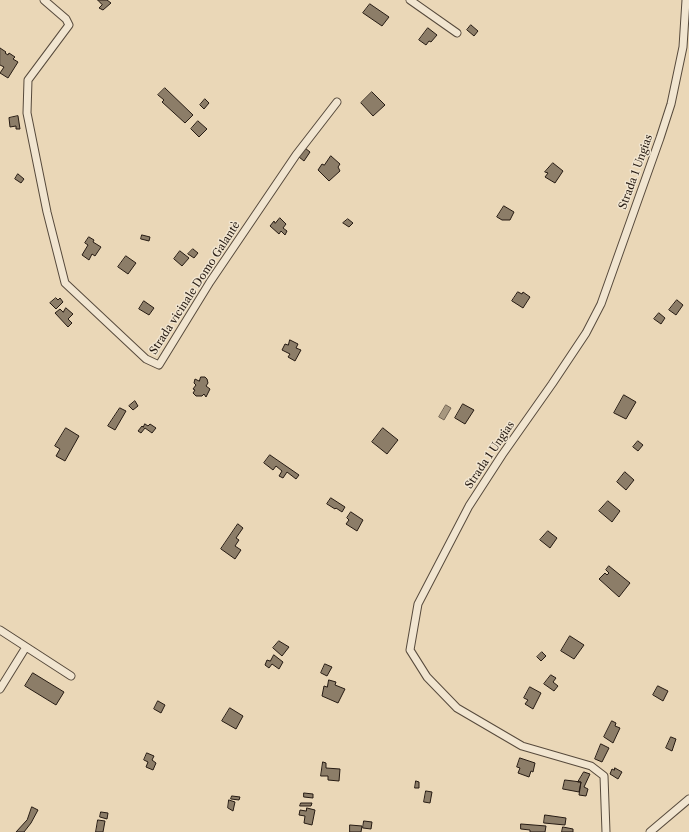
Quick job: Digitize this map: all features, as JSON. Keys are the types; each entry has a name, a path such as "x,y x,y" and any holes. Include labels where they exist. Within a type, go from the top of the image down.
{"street":[{"name":"Strada vicinale Domo Galantè","path":"44,0 66,19 69,25 28,80 27,113 47,212 65,283 146,359 159,365 210,282 296,155 337,102"},
{"path":"410,0 457,33"},
{"name":"Strada 1 Ungias","path":"606,832 604,776 591,766 522,746 457,708 427,677 410,650 418,604 469,506 502,455 586,333 601,304 671,104 683,47 686,0"},
{"path":"0,630 71,676"},
{"path":"0,689 26,647"},
{"path":"650,832 689,799"}],"shaded area":[{"path":"446,405 451,408 444,420 439,417"}],"building":[{"path":"98,0 107,0 111,3 103,10 99,8 102,5"},
{"path":"370,4 389,17 382,26 363,13"},
{"path":"471,25 478,31 474,36 467,30"},
{"path":"428,28 437,35 426,45 419,40"},
{"path":"0,48 8,55 9,53 15,57 13,59 18,62 8,78 0,73 4,67 0,65"},
{"path":"165,88 193,115 185,123 162,102 164,100 158,95"},
{"path":"372,92 385,105 373,116 361,103"},
{"path":"205,99 209,103 204,109 200,105"},
{"path":"18,116 20,129 16,129 16,126 10,127 9,118"},
{"path":"198,121 207,129 199,137 191,129"},
{"path":"305,148 310,152 304,161 299,157"},
{"path":"331,156 340,164 338,167 340,171 329,181 318,170"},
{"path":"553,163 563,171 555,183 545,177 548,173 545,172"},
{"path":"18,174 24,179 21,183 15,179"},
{"path":"504,206 514,212 510,220 502,220 497,217"},
{"path":"280,218 286,224 283,228 287,231 285,235 281,231 279,234 270,226 274,221 275,223"},
{"path":"348,219 353,223 349,227 343,223"},
{"path":"142,235 150,237 149,241 141,239"},
{"path":"89,237 94,240 93,242 101,247 95,256 92,254 89,260 82,255 88,245 85,243"},
{"path":"193,249 198,253 194,258 188,254"},
{"path":"180,251 189,258 182,266 174,259"},
{"path":"126,256 136,263 128,274 118,267"},
{"path":"518,292 522,294 523,292 530,297 523,308 512,301"},
{"path":"56,298 58,300 60,298 63,302 56,309 50,303"},
{"path":"677,300 683,305 676,315 669,310"},
{"path":"144,301 154,308 149,315 139,309"},
{"path":"66,308 73,314 68,319 72,323 68,327 55,313 60,309 63,312"},
{"path":"659,313 665,318 661,324 654,319"},
{"path":"290,340 298,344 296,348 301,350 295,361 288,357 290,354 282,350 285,344 288,345"},
{"path":"201,377 205,377 207,379 208,383 206,386 210,389 206,397 204,394 202,396 196,396 193,393 195,390 193,389 196,385 194,383 195,379 199,381"},
{"path":"624,395 636,402 626,419 614,413"},
{"path":"135,401 138,406 133,410 129,406"},
{"path":"463,404 474,410 465,424 455,418"},
{"path":"120,408 126,411 115,430 108,426"},
{"path":"145,424 148,426 150,424 156,428 152,433 145,428 141,433 138,431"},
{"path":"66,428 79,436 65,461 56,456 60,449 55,446"},
{"path":"383,428 398,440 387,454 372,442"},
{"path":"638,441 643,445 638,451 633,447"},
{"path":"270,455 299,475 296,479 287,472 283,478 279,476 282,471 276,466 273,470 264,463"},
{"path":"625,472 634,480 626,490 617,482"},
{"path":"331,498 345,507 342,512 327,504"},
{"path":"608,501 620,511 612,522 599,511"},
{"path":"351,512 363,520 357,531 346,524 349,520 347,518"},
{"path":"238,524 243,528 236,538 239,540 235,546 241,550 235,559 221,549"},
{"path":"548,531 557,538 550,548 540,540"},
{"path":"609,566 630,583 619,597 599,579 605,573 607,575 609,573 606,570"},
{"path":"570,636 584,645 574,659 561,651"},
{"path":"279,641 289,647 282,656 273,648"},
{"path":"542,652 546,656 541,661 537,657"},
{"path":"274,655 283,662 279,669 272,664 269,668 265,665 267,660 270,661"},
{"path":"325,664 332,667 327,676 321,673"},
{"path":"33,673 64,692 56,705 25,686"},
{"path":"551,675 556,678 553,682 558,686 554,691 544,684"},
{"path":"329,680 336,682 335,685 345,689 338,703 322,696 324,686 327,687"},
{"path":"658,686 668,691 663,701 653,695"},
{"path":"530,687 541,693 533,709 525,704 528,700 524,698"},
{"path":"158,701 165,705 161,713 154,709"},
{"path":"230,708 243,716 236,729 222,721"},
{"path":"612,721 616,723 615,726 620,728 613,743 604,737"},
{"path":"671,737 676,739 672,751 666,748"},
{"path":"601,744 609,748 602,762 595,759"},
{"path":"147,753 154,756 152,760 156,763 153,770 146,767 148,762 144,760"},
{"path":"520,758 535,763 533,772 531,771 529,777 518,773 520,768 517,767"},
{"path":"323,762 326,763 326,768 340,769 339,781 328,780 328,776 321,776"},
{"path":"615,768 622,772 618,779 610,774 612,769 614,770"},
{"path":"584,772 590,774 584,787 588,789 586,796 579,795 581,782 578,782"},
{"path":"565,780 581,782 579,792 563,789"},
{"path":"416,781 419,782 419,788 415,788"},
{"path":"426,791 432,792 430,803 424,802"},
{"path":"304,793 313,794 313,798 304,797"},
{"path":"232,796 240,797 239,800 231,799"},
{"path":"229,800 235,802 233,811 228,808"},
{"path":"301,803 312,803 311,806 300,806"},
{"path":"32,807 38,810 31,823 24,832 16,832 27,820"},
{"path":"307,808 315,810 312,825 304,823 305,816 299,815 300,810 306,811"},
{"path":"101,812 108,813 107,819 100,817"},
{"path":"545,815 566,818 565,825 544,823"},
{"path":"98,820 105,821 103,832 96,832"},
{"path":"364,821 372,822 371,829 363,828"},
{"path":"521,824 546,826 545,832 530,832 530,830 521,829"},
{"path":"350,825 362,826 361,832 350,832"},
{"path":"563,827 573,829 573,832 562,832"}]}
